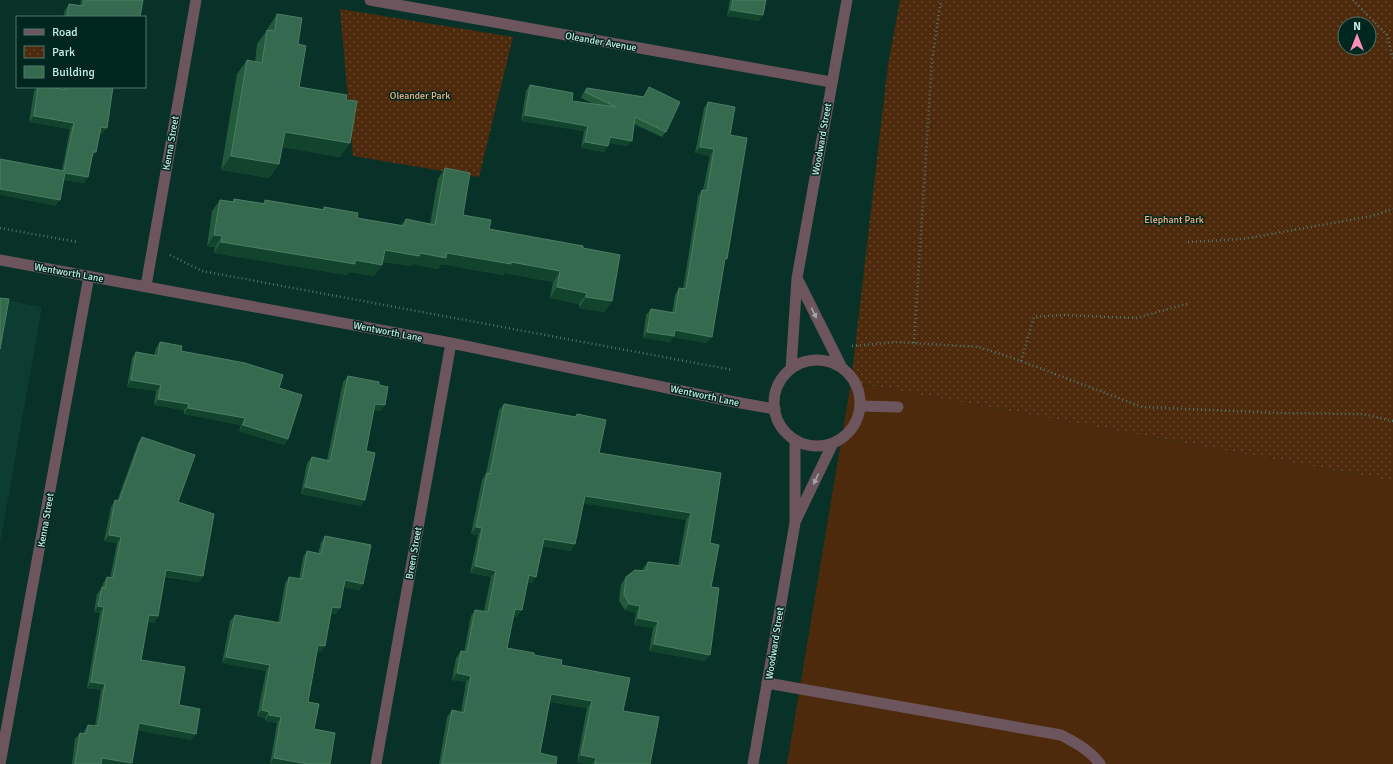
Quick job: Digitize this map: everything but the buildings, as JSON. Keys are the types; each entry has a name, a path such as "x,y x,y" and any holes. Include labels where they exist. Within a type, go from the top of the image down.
{"street":[{"name":"Kenna Street","path":"146,286 196,0"},
{"name":"Oleander Avenue","path":"370,0 831,82"},
{"name":"Woodward Street","path":"791,369 797,278 831,82 847,0"},
{"name":"Wentworth Lane","path":"0,260 451,343 775,409"},
{"name":"Kenna Street","path":"0,764 89,276"},
{"path":"797,278 842,368"},
{"name":"Breen Street","path":"376,764 451,343"},
{"path":"819,360 831,362 842,368 850,375 856,384 860,395 861,406 858,418 844,437 824,446 814,446 804,444 787,434 780,425 775,409 774,399 782,378 791,369 804,362 819,360"},
{"path":"861,406 898,407"},
{"name":"Woodward Street","path":"753,764 795,523 795,440"},
{"name":"Woodward Street","path":"795,523 833,443"},
{"path":"767,683 1061,735 1094,755 1100,764"}],"path":[{"path":"914,343 932,60 941,0"},
{"path":"1353,0 1387,35 1393,59"},
{"path":"1188,242 1243,239 1372,216 1393,209"},
{"path":"0,228 77,242"},
{"path":"168,254 202,271 733,370"},
{"path":"1021,361 1034,317 1063,315 1136,318 1190,303"},
{"path":"832,349 897,342 979,346 1142,407 1279,413 1363,414 1393,421"}],"shaded area":[{"path":"0,299 42,307 0,544"}],"green space":[{"name":"Elephant Park","path":"900,0 1393,0 1393,481 851,382 888,65"},
{"name":"Oleander Park","path":"340,9 513,37 479,177 353,156"},
{"path":"851,382 1393,481 1393,764 787,764"}]}
